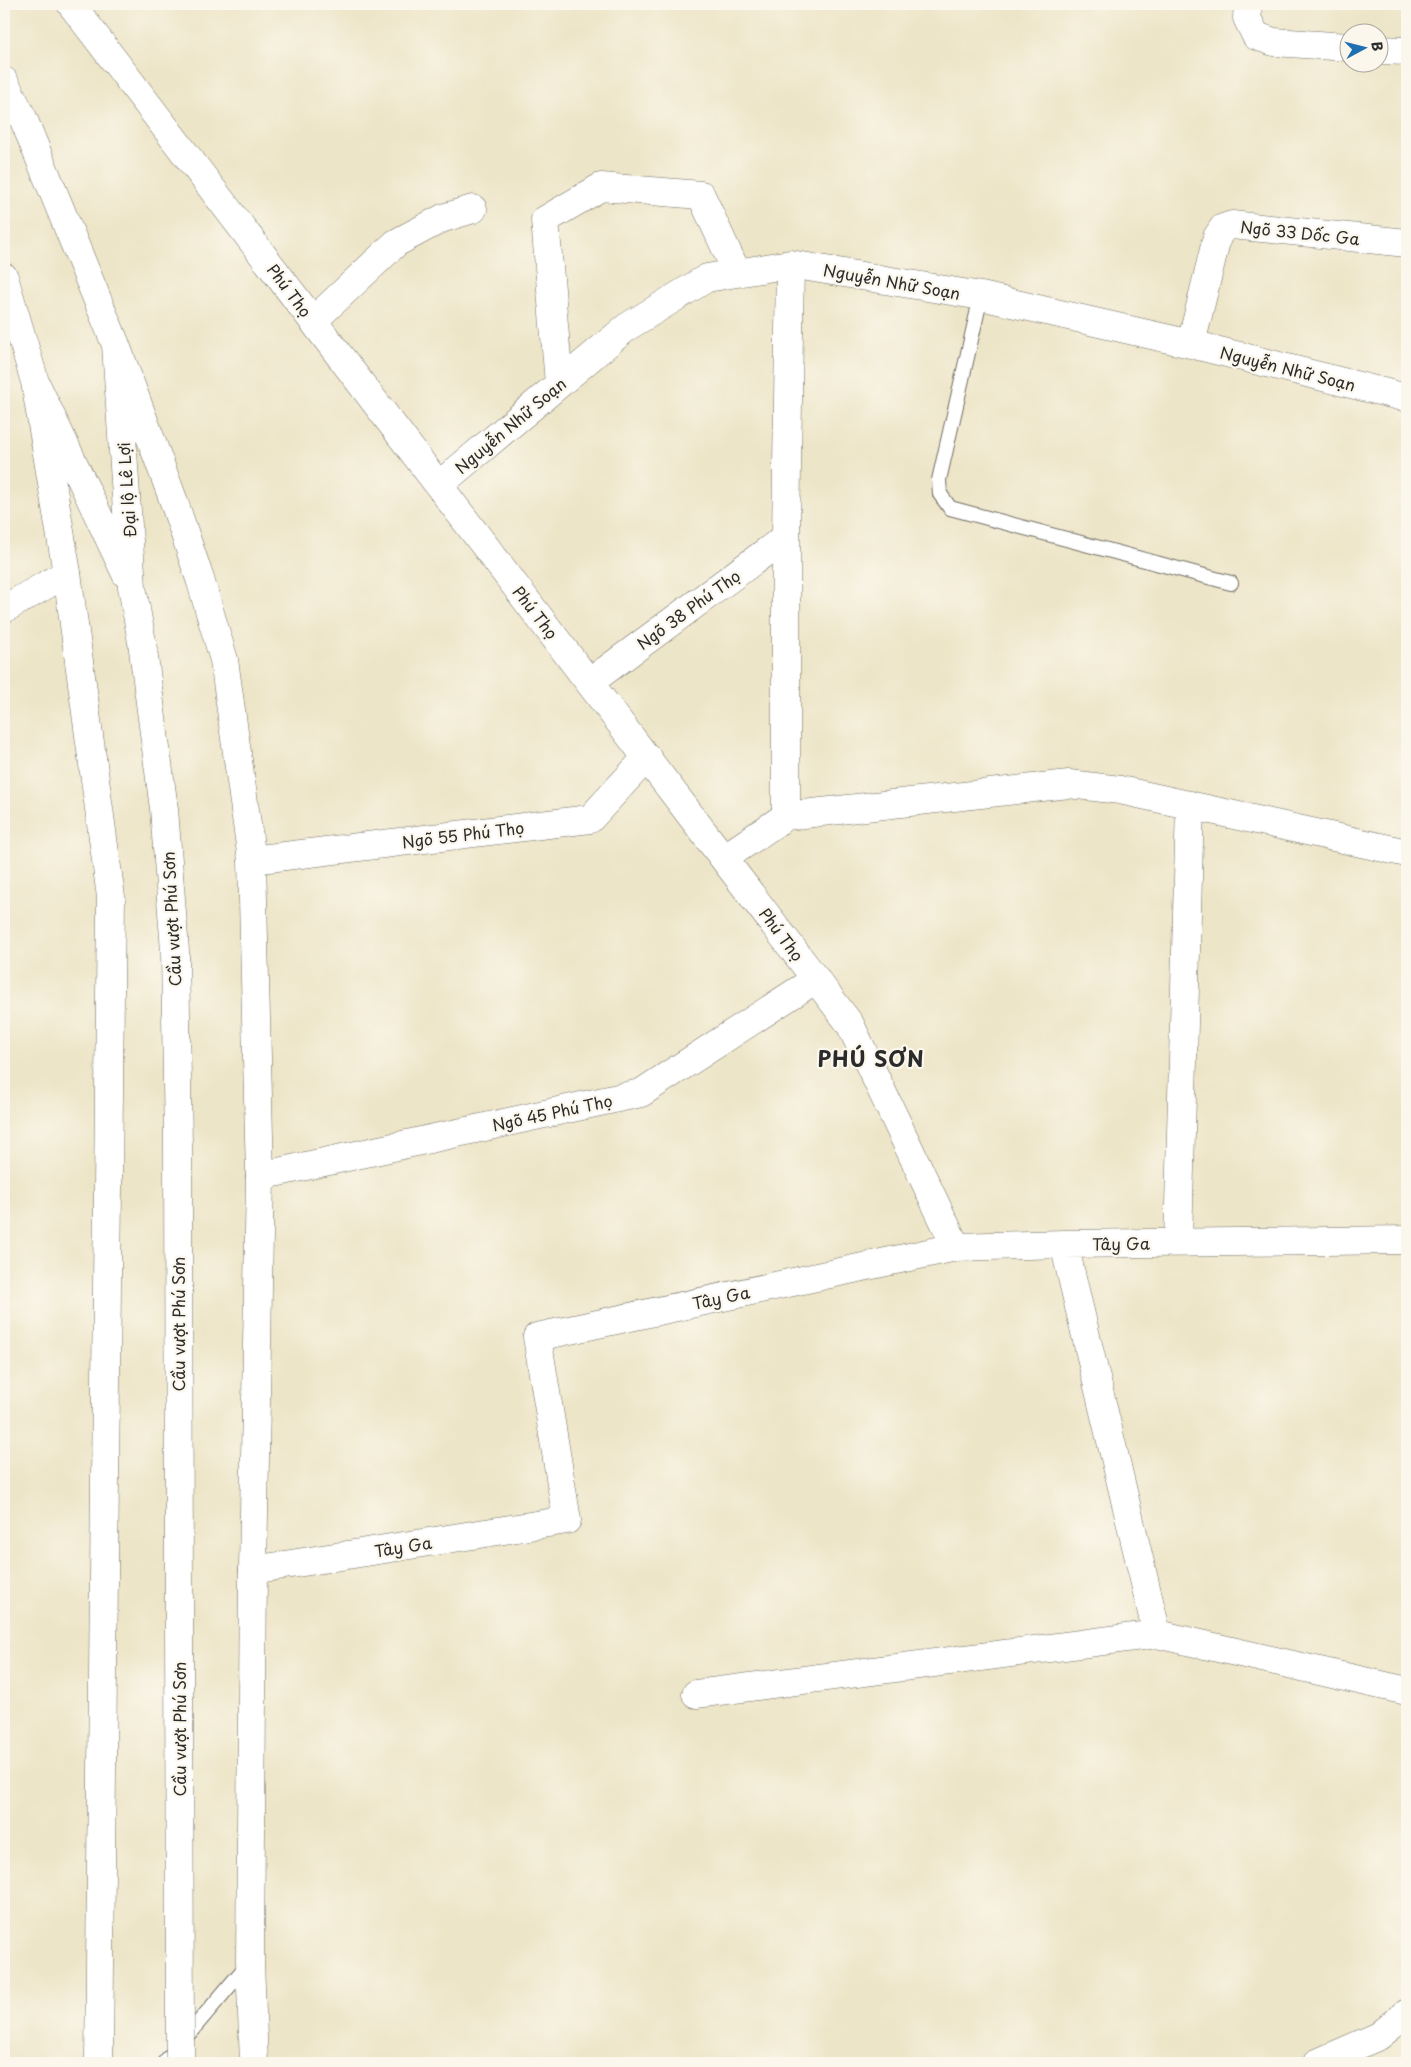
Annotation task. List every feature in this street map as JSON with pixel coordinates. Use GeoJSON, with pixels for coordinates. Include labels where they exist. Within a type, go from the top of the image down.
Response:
{"type":"FeatureCollection","features":[{"type":"Feature","properties":{"kind":"street","name":"Phú Thọ"},"geometry":{"type":"LineString","coordinates":[[70,4],[850,1024],[956,1247]]}},
{"type":"Feature","properties":{"kind":"street"},"geometry":{"type":"LineString","coordinates":[[1248,4],[1247,18],[1256,36],[1274,42],[1338,47]]}},
{"type":"Feature","properties":{"kind":"street"},"geometry":{"type":"LineString","coordinates":[[1388,51],[1407,52]]}},
{"type":"Feature","properties":{"kind":"street","name":"Đại lộ Lê Lợi"},"geometry":{"type":"LineString","coordinates":[[4,81],[23,118],[116,345],[132,586]]}},
{"type":"Feature","properties":{"kind":"street"},"geometry":{"type":"LineString","coordinates":[[560,383],[544,220],[601,187],[701,195],[737,273]]}},
{"type":"Feature","properties":{"kind":"street"},"geometry":{"type":"LineString","coordinates":[[313,321],[396,243],[443,218],[472,209]]}},
{"type":"Feature","properties":{"kind":"street","name":"Ngõ 33 Dốc Ga"},"geometry":{"type":"LineString","coordinates":[[1191,344],[1217,237],[1223,228],[1232,225],[1407,243]]}},
{"type":"Feature","properties":{"kind":"street"},"geometry":{"type":"LineString","coordinates":[[786,816],[786,537],[790,264]]}},
{"type":"Feature","properties":{"kind":"street","name":"Nguyễn Nhữ Soạn"},"geometry":{"type":"LineString","coordinates":[[439,485],[627,327],[707,278],[790,264],[981,296],[1191,344],[1407,398]]}},
{"type":"Feature","properties":{"kind":"street","name":"Đại lộ Lê Lợi"},"geometry":{"type":"LineString","coordinates":[[4,277],[35,382],[132,586]]}},
{"type":"Feature","properties":{"kind":"street"},"geometry":{"type":"LineString","coordinates":[[116,345],[173,498],[224,660],[252,860],[260,1176],[253,1570],[250,1962],[254,2063]]}},
{"type":"Feature","properties":{"kind":"street"},"geometry":{"type":"LineString","coordinates":[[35,382],[67,573],[111,898],[99,2063]]}},
{"type":"Feature","properties":{"kind":"street","name":"Ngõ 38 Phú Thọ"},"geometry":{"type":"LineString","coordinates":[[590,682],[786,537]]}},
{"type":"Feature","properties":{"kind":"street"},"geometry":{"type":"LineString","coordinates":[[4,609],[67,573]]}},
{"type":"Feature","properties":{"kind":"street","name":"Cầu vượt Phú Sơn"},"geometry":{"type":"LineString","coordinates":[[132,586],[142,642],[164,808],[175,951],[178,1166],[180,2063]]}},
{"type":"Feature","properties":{"kind":"street","name":"Ngõ 55 Phú Thọ"},"geometry":{"type":"LineString","coordinates":[[252,860],[590,819],[647,757]]}},
{"type":"Feature","properties":{"kind":"street"},"geometry":{"type":"LineString","coordinates":[[724,858],[786,816],[1070,784],[1120,790],[1407,853]]}},
{"type":"Feature","properties":{"kind":"street"},"geometry":{"type":"LineString","coordinates":[[1178,1242],[1190,806]]}},
{"type":"Feature","properties":{"kind":"street","name":"Ngõ 45 Phú Thọ"},"geometry":{"type":"LineString","coordinates":[[260,1176],[641,1093],[816,979]]}},
{"type":"Feature","properties":{"kind":"street","name":"Tây Ga"},"geometry":{"type":"LineString","coordinates":[[253,1570],[567,1520],[537,1337],[956,1247],[1178,1242],[1407,1240]]}},
{"type":"Feature","properties":{"kind":"street"},"geometry":{"type":"LineString","coordinates":[[1064,1244],[1157,1634]]}},
{"type":"Feature","properties":{"kind":"street"},"geometry":{"type":"LineString","coordinates":[[696,1694],[1157,1634],[1407,1691]]}},
{"type":"Feature","properties":{"kind":"street"},"geometry":{"type":"LineString","coordinates":[[1317,2063],[1379,2036],[1407,2013]]}},
{"type":"Feature","properties":{"kind":"lane"},"geometry":{"type":"LineString","coordinates":[[981,296],[939,480],[940,494],[950,508],[1231,583]]}},
{"type":"Feature","properties":{"kind":"lane"},"geometry":{"type":"LineString","coordinates":[[164,2063],[250,1962]]}},
{"type":"Feature","properties":{"kind":"district","name":"PHÚ SƠN"},"geometry":{"type":"Point","coordinates":[871,1058]}}]}
